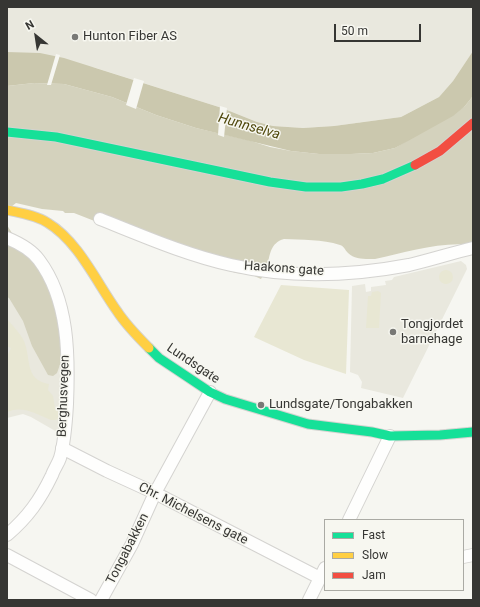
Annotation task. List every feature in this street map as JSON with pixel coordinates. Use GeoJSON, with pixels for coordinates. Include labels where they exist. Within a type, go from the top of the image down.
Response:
{"type":"FeatureCollection","features":[{"type":"Feature","properties":{"kind":"main road"},"geometry":{"type":"LineString","coordinates":[[7,132],[56,137],[270,182],[319,188],[363,184],[406,171],[435,155],[459,137],[473,123]]}},
{"type":"Feature","properties":{"kind":"main road","name":"Lundsgate"},"geometry":{"type":"LineString","coordinates":[[7,210],[29,215],[47,222],[62,233],[73,245],[117,312],[130,329],[159,358],[210,392],[225,399],[308,424],[372,432],[390,436],[440,435],[473,432]]}},
{"type":"Feature","properties":{"kind":"street","name":"Haakons gate"},"geometry":{"type":"LineString","coordinates":[[100,219],[197,256],[231,265],[264,270],[310,273],[369,271],[410,264],[473,248]]}},
{"type":"Feature","properties":{"kind":"street","name":"Berghusvegen"},"geometry":{"type":"LineString","coordinates":[[7,238],[23,246],[38,259],[51,278],[60,304],[68,365],[66,421],[60,458],[37,504],[21,524],[7,535]]}},
{"type":"Feature","properties":{"kind":"street","name":"Tongabakken"},"geometry":{"type":"LineString","coordinates":[[101,600],[132,544],[155,493],[210,392]]}},
{"type":"Feature","properties":{"kind":"street"},"geometry":{"type":"LineString","coordinates":[[349,519],[390,436]]}},
{"type":"Feature","properties":{"kind":"street","name":"Chr. Michelsens gate"},"geometry":{"type":"LineString","coordinates":[[62,448],[323,574]]}},
{"type":"Feature","properties":{"kind":"street"},"geometry":{"type":"LineString","coordinates":[[7,555],[91,600]]}},
{"type":"Feature","properties":{"kind":"street"},"geometry":{"type":"LineString","coordinates":[[309,600],[323,574]]}},
{"type":"Feature","properties":{"kind":"shaded area","name":"Hunton Fiber AS"},"geometry":{"type":"Polygon","coordinates":[[[7,7],[473,7],[473,51],[453,81],[439,97],[401,117],[334,126],[303,128],[273,126],[257,122],[222,108],[96,68],[7,52],[7,7]]]}},
{"type":"Feature","properties":{"kind":"shaded area"},"geometry":{"type":"Polygon","coordinates":[[[34,83],[64,84],[112,97],[156,115],[196,128],[248,140],[270,147],[319,154],[373,153],[395,148],[465,106],[473,96],[473,245],[461,244],[436,246],[411,250],[375,259],[364,259],[354,257],[348,253],[343,246],[333,243],[312,240],[284,239],[273,246],[267,268],[261,279],[252,275],[236,273],[179,256],[74,213],[65,213],[63,211],[42,209],[16,203],[7,210],[7,86],[34,83]]]}},
{"type":"Feature","properties":{"kind":"shaded area"},"geometry":{"type":"Polygon","coordinates":[[[7,225],[15,238],[47,273],[67,306],[69,317],[64,353],[57,373],[53,376],[48,375],[32,346],[23,321],[7,297],[7,225]]]}},
{"type":"Feature","properties":{"kind":"shaded area"},"geometry":{"type":"Polygon","coordinates":[[[7,238],[64,326],[64,436],[23,414],[7,418],[7,238]]]}},
{"type":"Feature","properties":{"kind":"shaded area","name":"Tongjordet barnehage"},"geometry":{"type":"Polygon","coordinates":[[[461,261],[466,265],[467,269],[403,398],[361,388],[362,382],[358,375],[350,372],[352,286],[365,284],[366,292],[371,291],[371,287],[386,285],[385,281],[392,280],[394,277],[461,261]]]}},
{"type":"Feature","properties":{"kind":"green space"},"geometry":{"type":"Polygon","coordinates":[[[446,270],[451,272],[453,277],[451,282],[446,284],[441,282],[439,277],[441,272],[446,270]]]}},
{"type":"Feature","properties":{"kind":"green space"},"geometry":{"type":"Polygon","coordinates":[[[281,285],[349,290],[346,374],[304,360],[254,337],[281,285]]]}},
{"type":"Feature","properties":{"kind":"green space"},"geometry":{"type":"Polygon","coordinates":[[[378,291],[381,293],[379,328],[366,328],[368,296],[371,296],[372,292],[378,291]]]}},
{"type":"Feature","properties":{"kind":"green space"},"geometry":{"type":"Polygon","coordinates":[[[7,319],[23,339],[30,366],[35,378],[41,382],[49,384],[48,390],[53,396],[55,408],[58,410],[58,419],[51,420],[35,413],[19,409],[7,412],[7,356],[11,348],[7,346],[7,319]]]}},
{"type":"Feature","properties":{"kind":"water","name":"Hunnselva"},"geometry":{"type":"Polygon","coordinates":[[[473,51],[473,96],[465,106],[453,116],[395,148],[373,153],[319,154],[291,151],[196,128],[156,115],[112,97],[64,84],[34,83],[7,86],[7,52],[40,53],[64,58],[222,108],[257,122],[273,126],[303,128],[334,126],[401,117],[439,97],[453,81],[473,51]]]}},
{"type":"Feature","properties":{"kind":"pier"},"geometry":{"type":"Polygon","coordinates":[[[56,54],[60,55],[51,85],[47,85],[56,54]]]}},
{"type":"Feature","properties":{"kind":"pier"},"geometry":{"type":"Polygon","coordinates":[[[134,78],[144,81],[136,109],[126,105],[134,78]]]}},
{"type":"Feature","properties":{"kind":"pier"},"geometry":{"type":"Polygon","coordinates":[[[220,106],[227,108],[224,137],[218,135],[220,106]]]}},
{"type":"Feature","properties":{"kind":"traffic: fast"},"geometry":{"type":"LineString","coordinates":[[7,132],[56,137],[270,182],[306,187],[341,187],[362,184],[383,179],[415,165]]}},
{"type":"Feature","properties":{"kind":"traffic: fast"},"geometry":{"type":"LineString","coordinates":[[149,348],[159,358],[210,392],[225,399],[308,424],[372,432],[390,436],[440,435],[473,432]]}},
{"type":"Feature","properties":{"kind":"traffic: slow"},"geometry":{"type":"LineString","coordinates":[[7,210],[38,218],[48,223],[69,240],[78,251],[124,321],[149,348]]}},
{"type":"Feature","properties":{"kind":"traffic: jam"},"geometry":{"type":"LineString","coordinates":[[415,165],[440,151],[473,123]]}},
{"type":"Feature","properties":{"kind":"place","name":"Hunton Fiber AS"},"geometry":{"type":"Point","coordinates":[75,37]}},
{"type":"Feature","properties":{"kind":"place","name":"Tongjordet barnehage"},"geometry":{"type":"Point","coordinates":[393,332]}},
{"type":"Feature","properties":{"kind":"place","name":"Lundsgate/Tongabakken"},"geometry":{"type":"Point","coordinates":[261,405]}}]}
